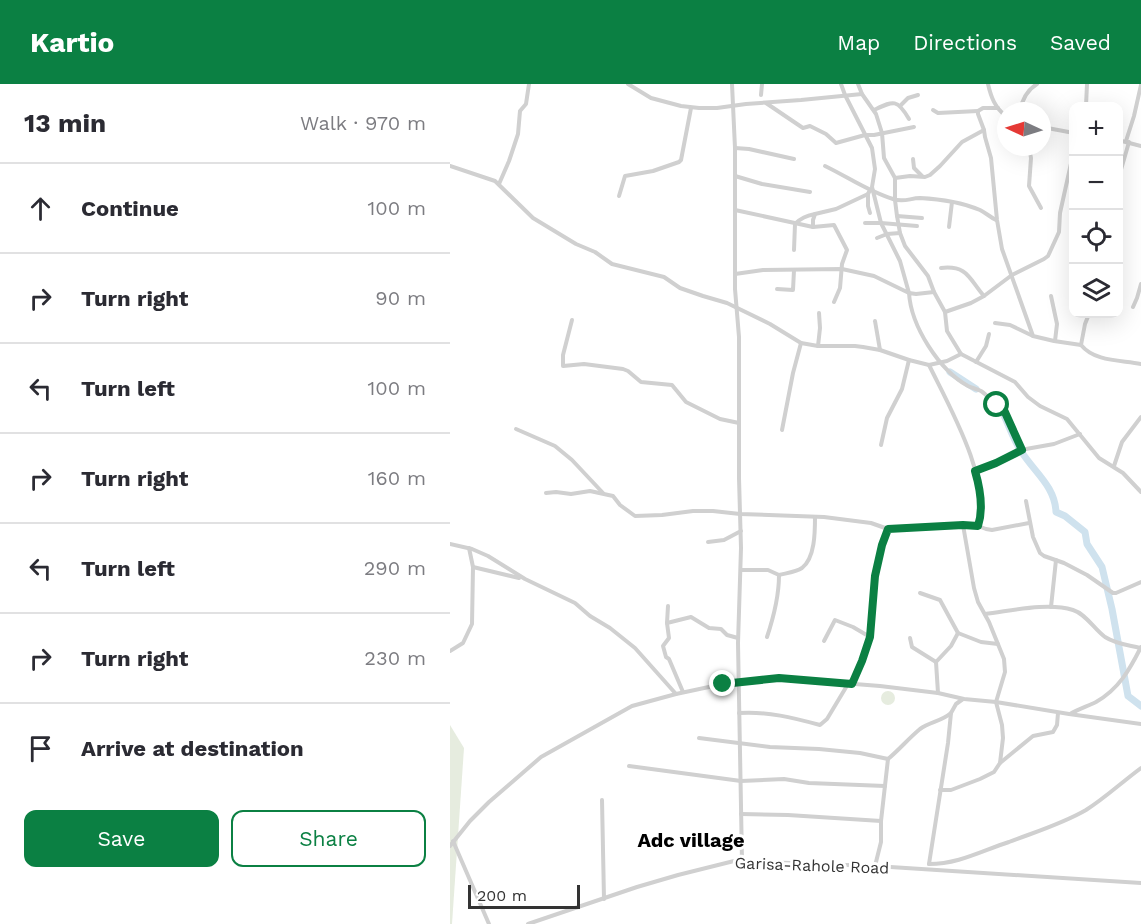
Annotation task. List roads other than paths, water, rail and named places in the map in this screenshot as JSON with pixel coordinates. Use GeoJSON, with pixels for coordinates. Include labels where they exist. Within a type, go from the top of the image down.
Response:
{"type":"FeatureCollection","features":[{"type":"Feature","properties":{"kind":"street"},"geometry":{"type":"LineString","coordinates":[[499,184],[518,134],[520,111],[526,104],[529,84]]}},
{"type":"Feature","properties":{"kind":"street"},"geometry":{"type":"LineString","coordinates":[[628,84],[651,98],[691,108],[717,108],[862,94]]}},
{"type":"Feature","properties":{"kind":"street"},"geometry":{"type":"LineString","coordinates":[[732,84],[735,148],[735,274],[739,337],[741,570],[738,638],[741,861]]}},
{"type":"Feature","properties":{"kind":"street"},"geometry":{"type":"LineString","coordinates":[[761,96],[762,84]]}},
{"type":"Feature","properties":{"kind":"street"},"geometry":{"type":"LineString","coordinates":[[842,84],[872,148],[875,169],[868,206],[870,213]]}},
{"type":"Feature","properties":{"kind":"street"},"geometry":{"type":"LineString","coordinates":[[858,84],[862,94],[874,110],[882,134],[884,158],[894,178],[900,233],[909,252],[928,276],[945,312],[947,331],[961,354],[1015,382],[1028,397],[1040,406],[1067,419],[1099,458],[1123,473],[1141,492]]}},
{"type":"Feature","properties":{"kind":"street"},"geometry":{"type":"LineString","coordinates":[[988,84],[997,106]]}},
{"type":"Feature","properties":{"kind":"street"},"geometry":{"type":"LineString","coordinates":[[1022,102],[1030,88],[1037,84]]}},
{"type":"Feature","properties":{"kind":"street"},"geometry":{"type":"LineString","coordinates":[[1086,102],[1087,84]]}},
{"type":"Feature","properties":{"kind":"street"},"geometry":{"type":"LineString","coordinates":[[1123,161],[1141,85]]}},
{"type":"Feature","properties":{"kind":"street"},"geometry":{"type":"LineString","coordinates":[[900,105],[908,98],[918,95]]}},
{"type":"Feature","properties":{"kind":"street"},"geometry":{"type":"LineString","coordinates":[[874,110],[894,102],[900,105],[909,119]]}},
{"type":"Feature","properties":{"kind":"street"},"geometry":{"type":"LineString","coordinates":[[766,103],[803,128],[810,126],[826,134],[836,143],[865,135],[914,127]]}},
{"type":"Feature","properties":{"kind":"street"},"geometry":{"type":"LineString","coordinates":[[620,196],[625,176],[653,171],[681,160],[691,108]]}},
{"type":"Feature","properties":{"kind":"street"},"geometry":{"type":"LineString","coordinates":[[933,110],[938,113],[997,108]]}},
{"type":"Feature","properties":{"kind":"street"},"geometry":{"type":"LineString","coordinates":[[978,111],[993,167],[997,220],[1002,249],[1033,336]]}},
{"type":"Feature","properties":{"kind":"street"},"geometry":{"type":"LineString","coordinates":[[1051,129],[1069,132]]}},
{"type":"Feature","properties":{"kind":"street"},"geometry":{"type":"LineString","coordinates":[[894,178],[930,175],[962,142],[984,130]]}},
{"type":"Feature","properties":{"kind":"street"},"geometry":{"type":"LineString","coordinates":[[1123,141],[1141,146]]}},
{"type":"Feature","properties":{"kind":"street"},"geometry":{"type":"LineString","coordinates":[[735,148],[794,159]]}},
{"type":"Feature","properties":{"kind":"street"},"geometry":{"type":"LineString","coordinates":[[1031,156],[1029,186],[1041,208]]}},
{"type":"Feature","properties":{"kind":"street"},"geometry":{"type":"LineString","coordinates":[[945,312],[984,296],[1012,275],[1048,256],[1059,232],[1060,213],[1073,156]]}},
{"type":"Feature","properties":{"kind":"street"},"geometry":{"type":"LineString","coordinates":[[913,159],[914,168],[922,177]]}},
{"type":"Feature","properties":{"kind":"street"},"geometry":{"type":"LineString","coordinates":[[450,166],[491,179],[533,218],[576,244],[595,252],[612,264],[664,277],[680,288],[727,303],[770,324],[801,343],[818,346],[855,345],[929,365],[947,361],[961,354]]}},
{"type":"Feature","properties":{"kind":"street"},"geometry":{"type":"LineString","coordinates":[[825,166],[870,192],[895,200],[920,198],[952,202],[982,211],[997,220]]}},
{"type":"Feature","properties":{"kind":"street"},"geometry":{"type":"LineString","coordinates":[[735,176],[810,192]]}},
{"type":"Feature","properties":{"kind":"street"},"geometry":{"type":"LineString","coordinates":[[794,250],[795,224],[801,219],[836,209],[870,192]]}},
{"type":"Feature","properties":{"kind":"street"},"geometry":{"type":"LineString","coordinates":[[870,192],[881,223],[900,261],[909,293],[910,306],[920,331],[943,366],[967,386],[983,392],[998,407],[1003,408],[1022,450]]}},
{"type":"Feature","properties":{"kind":"street"},"geometry":{"type":"LineString","coordinates":[[949,227],[952,202]]}},
{"type":"Feature","properties":{"kind":"street"},"geometry":{"type":"LineString","coordinates":[[735,210],[795,224],[813,227],[832,225],[836,228],[847,250],[840,288],[834,302]]}},
{"type":"Feature","properties":{"kind":"street"},"geometry":{"type":"LineString","coordinates":[[813,227],[815,214]]}},
{"type":"Feature","properties":{"kind":"street"},"geometry":{"type":"LineString","coordinates":[[897,216],[922,218]]}},
{"type":"Feature","properties":{"kind":"street"},"geometry":{"type":"LineString","coordinates":[[866,223],[917,226]]}},
{"type":"Feature","properties":{"kind":"street"},"geometry":{"type":"LineString","coordinates":[[877,238],[900,233]]}},
{"type":"Feature","properties":{"kind":"street"},"geometry":{"type":"LineString","coordinates":[[735,274],[763,270],[842,268],[874,276],[909,293],[934,292]]}},
{"type":"Feature","properties":{"kind":"street"},"geometry":{"type":"LineString","coordinates":[[941,268],[958,268],[970,277],[984,296]]}},
{"type":"Feature","properties":{"kind":"street"},"geometry":{"type":"LineString","coordinates":[[777,290],[793,290],[794,270]]}},
{"type":"Feature","properties":{"kind":"street"},"geometry":{"type":"LineString","coordinates":[[1133,307],[1141,284]]}},
{"type":"Feature","properties":{"kind":"street"},"geometry":{"type":"LineString","coordinates":[[1052,296],[1057,324],[1055,341]]}},
{"type":"Feature","properties":{"kind":"street"},"geometry":{"type":"LineString","coordinates":[[818,346],[819,313]]}},
{"type":"Feature","properties":{"kind":"street"},"geometry":{"type":"LineString","coordinates":[[1087,318],[1081,345],[1085,351],[1114,360],[1141,364]]}},
{"type":"Feature","properties":{"kind":"street"},"geometry":{"type":"LineString","coordinates":[[572,320],[562,366],[584,364],[623,369],[641,382],[674,386],[686,402],[720,419],[739,423]]}},
{"type":"Feature","properties":{"kind":"street"},"geometry":{"type":"LineString","coordinates":[[875,321],[880,350]]}},
{"type":"Feature","properties":{"kind":"street"},"geometry":{"type":"LineString","coordinates":[[995,323],[1010,325],[1033,336],[1081,345]]}},
{"type":"Feature","properties":{"kind":"street"},"geometry":{"type":"LineString","coordinates":[[976,362],[989,334]]}},
{"type":"Feature","properties":{"kind":"street"},"geometry":{"type":"LineString","coordinates":[[782,430],[801,343]]}},
{"type":"Feature","properties":{"kind":"street"},"geometry":{"type":"LineString","coordinates":[[881,445],[887,418],[902,390],[909,360]]}},
{"type":"Feature","properties":{"kind":"street"},"geometry":{"type":"LineString","coordinates":[[929,365],[961,429],[975,471],[982,507],[978,526]]}},
{"type":"Feature","properties":{"kind":"street"},"geometry":{"type":"LineString","coordinates":[[1114,466],[1122,442],[1141,417]]}},
{"type":"Feature","properties":{"kind":"street"},"geometry":{"type":"LineString","coordinates":[[516,429],[555,446],[572,460],[604,494]]}},
{"type":"Feature","properties":{"kind":"street"},"geometry":{"type":"LineString","coordinates":[[975,471],[1022,450],[1054,444],[1080,434]]}},
{"type":"Feature","properties":{"kind":"street"},"geometry":{"type":"LineString","coordinates":[[546,493],[571,494],[590,491],[613,496],[620,505],[635,516],[705,511],[815,517],[871,523],[888,529],[963,525],[992,530],[1029,523]]}},
{"type":"Feature","properties":{"kind":"street"},"geometry":{"type":"LineString","coordinates":[[1026,501],[1032,537],[1044,556],[1087,575],[1113,593],[1141,582]]}},
{"type":"Feature","properties":{"kind":"street"},"geometry":{"type":"LineString","coordinates":[[741,570],[768,570],[779,575],[796,571],[805,565],[812,547],[815,517]]}},
{"type":"Feature","properties":{"kind":"street"},"geometry":{"type":"LineString","coordinates":[[963,525],[978,603],[1004,659],[1005,672],[996,702],[1003,732],[1000,763]]}},
{"type":"Feature","properties":{"kind":"street"},"geometry":{"type":"LineString","coordinates":[[739,713],[756,712],[820,725],[828,719],[862,661],[870,637],[875,576],[888,529]]}},
{"type":"Feature","properties":{"kind":"street"},"geometry":{"type":"LineString","coordinates":[[708,542],[724,540],[741,531]]}},
{"type":"Feature","properties":{"kind":"street"},"geometry":{"type":"LineString","coordinates":[[450,544],[469,548],[488,556],[525,579],[574,603],[635,648],[676,694]]}},
{"type":"Feature","properties":{"kind":"street"},"geometry":{"type":"LineString","coordinates":[[450,651],[463,643],[472,624],[473,567],[469,548]]}},
{"type":"Feature","properties":{"kind":"street"},"geometry":{"type":"LineString","coordinates":[[1051,607],[1056,560]]}},
{"type":"Feature","properties":{"kind":"street"},"geometry":{"type":"LineString","coordinates":[[473,567],[525,579]]}},
{"type":"Feature","properties":{"kind":"street"},"geometry":{"type":"LineString","coordinates":[[767,637],[775,615],[779,575]]}},
{"type":"Feature","properties":{"kind":"street"},"geometry":{"type":"LineString","coordinates":[[920,593],[940,600],[958,633],[981,642],[998,644]]}},
{"type":"Feature","properties":{"kind":"street"},"geometry":{"type":"LineString","coordinates":[[668,606],[669,638],[663,646],[683,692]]}},
{"type":"Feature","properties":{"kind":"street"},"geometry":{"type":"LineString","coordinates":[[985,614],[1051,607],[1072,610],[1115,643],[1141,647],[1131,668],[1119,684],[1107,695],[1069,714]]}},
{"type":"Feature","properties":{"kind":"street"},"geometry":{"type":"LineString","coordinates":[[667,623],[691,617],[709,628],[721,629],[728,635],[738,638]]}},
{"type":"Feature","properties":{"kind":"street"},"geometry":{"type":"LineString","coordinates":[[824,641],[835,620],[870,637]]}},
{"type":"Feature","properties":{"kind":"street"},"geometry":{"type":"LineString","coordinates":[[938,693],[936,662],[951,646],[958,633]]}},
{"type":"Feature","properties":{"kind":"street"},"geometry":{"type":"LineString","coordinates":[[910,638],[912,647],[936,662]]}},
{"type":"Feature","properties":{"kind":"street"},"geometry":{"type":"LineString","coordinates":[[450,846],[489,802],[541,757],[632,706],[683,692],[739,681],[779,678],[938,693],[964,699],[1141,724]]}},
{"type":"Feature","properties":{"kind":"street"},"geometry":{"type":"LineString","coordinates":[[928,870],[951,713],[956,704],[964,699]]}},
{"type":"Feature","properties":{"kind":"street"},"geometry":{"type":"LineString","coordinates":[[875,866],[880,842],[888,759],[922,728],[951,713]]}},
{"type":"Feature","properties":{"kind":"street"},"geometry":{"type":"LineString","coordinates":[[940,790],[951,790],[994,772],[1000,763],[1033,736],[1053,732],[1057,725],[1058,713]]}},
{"type":"Feature","properties":{"kind":"street"},"geometry":{"type":"LineString","coordinates":[[699,738],[770,747],[860,753],[888,759]]}},
{"type":"Feature","properties":{"kind":"street"},"geometry":{"type":"LineString","coordinates":[[628,766],[741,781],[784,779],[809,783],[885,786]]}},
{"type":"Feature","properties":{"kind":"street"},"geometry":{"type":"LineString","coordinates":[[929,864],[961,860],[1069,819],[1092,805],[1141,768]]}},
{"type":"Feature","properties":{"kind":"street"},"geometry":{"type":"LineString","coordinates":[[602,800],[604,899]]}},
{"type":"Feature","properties":{"kind":"street"},"geometry":{"type":"LineString","coordinates":[[741,814],[881,821]]}},
{"type":"Feature","properties":{"kind":"street"},"geometry":{"type":"LineString","coordinates":[[453,841],[489,924]]}},
{"type":"Feature","properties":{"kind":"street","name":"Garisa-Rahole Road"},"geometry":{"type":"LineString","coordinates":[[528,924],[637,887],[734,861],[875,866],[1141,883]]}},
{"type":"Feature","properties":{"kind":"waterway"},"geometry":{"type":"LineString","coordinates":[[950,372],[976,389]]}},
{"type":"Feature","properties":{"kind":"waterway"},"geometry":{"type":"LineString","coordinates":[[998,404],[1026,459],[1052,494],[1056,512],[1065,516],[1085,532],[1087,544],[1102,567],[1128,696],[1141,706]]}},
{"type":"Feature","properties":{"kind":"district","name":"Adc village"},"geometry":{"type":"Point","coordinates":[691,840]}}]}
